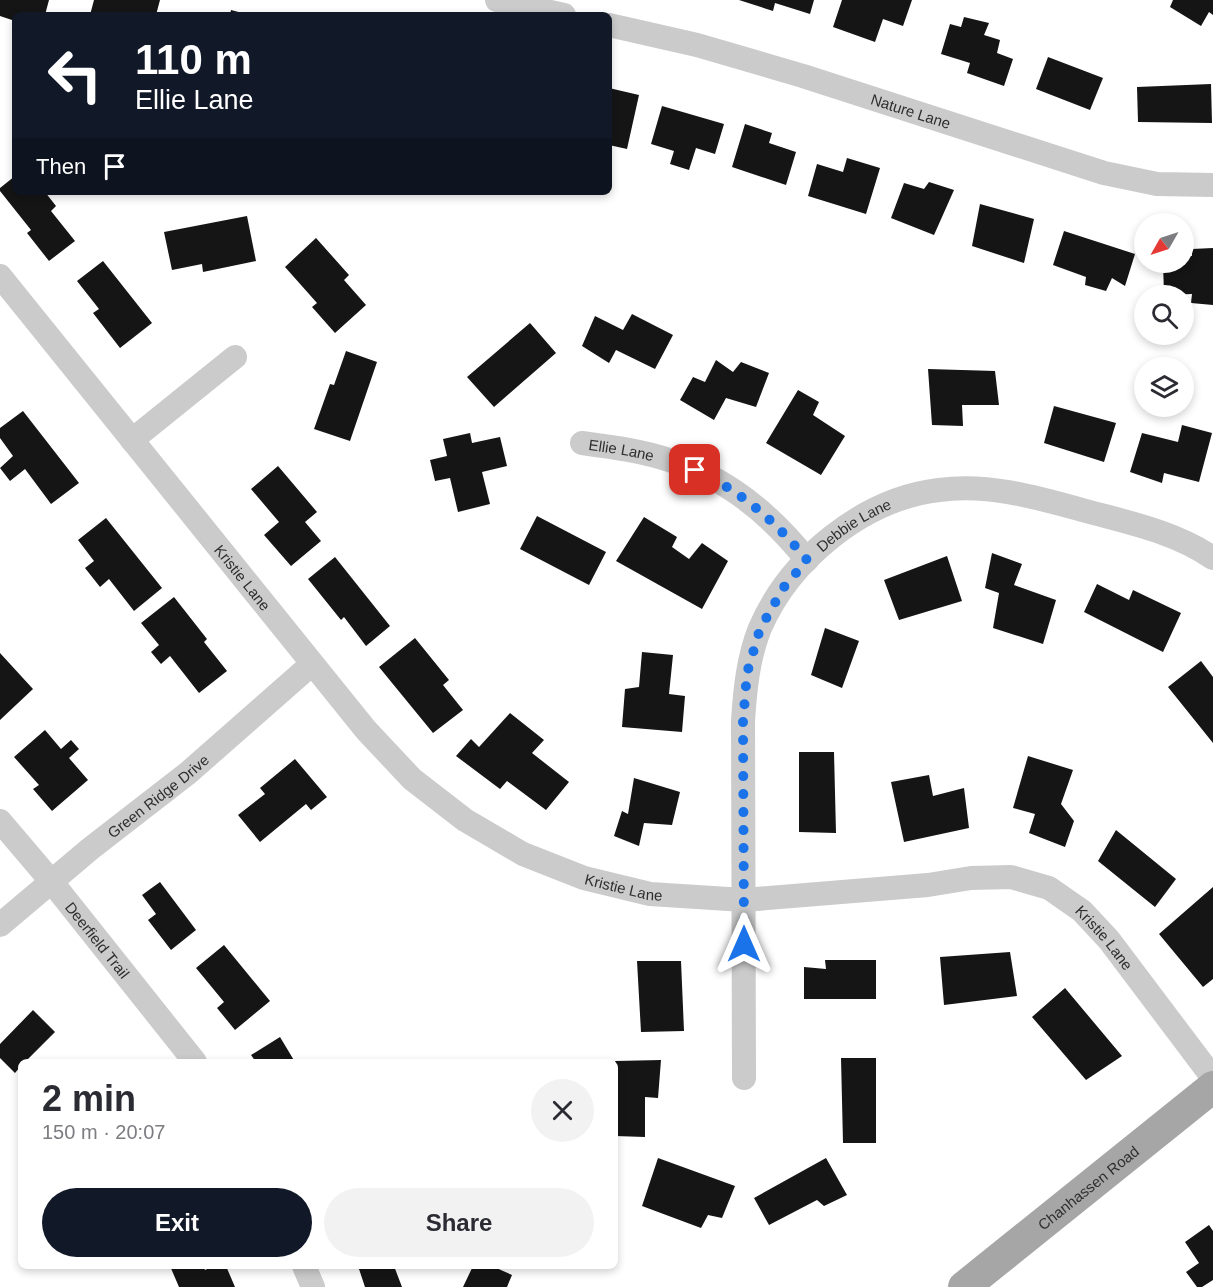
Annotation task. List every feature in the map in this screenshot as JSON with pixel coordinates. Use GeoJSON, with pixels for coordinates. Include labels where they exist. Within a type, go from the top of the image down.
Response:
{"type":"FeatureCollection","features":[{"type":"Feature","properties":{"kind":"main road","name":"Chanhassen Road"},"geometry":{"type":"LineString","coordinates":[[964,1287],[1213,1087]]}},
{"type":"Feature","properties":{"kind":"street"},"geometry":{"type":"LineString","coordinates":[[497,0],[551,12]]}},
{"type":"Feature","properties":{"kind":"street","name":"Nature Lane"},"geometry":{"type":"LineString","coordinates":[[612,26],[697,45],[803,76],[1104,173],[1157,184],[1213,185]]}},
{"type":"Feature","properties":{"kind":"street","name":"Kristie Lane"},"geometry":{"type":"LineString","coordinates":[[0,276],[366,730],[412,779],[465,820],[523,854],[584,878],[650,894],[744,900],[1001,877],[1011,877],[1049,888],[1082,911],[1109,940],[1213,1078]]}},
{"type":"Feature","properties":{"kind":"street"},"geometry":{"type":"LineString","coordinates":[[132,440],[235,357]]}},
{"type":"Feature","properties":{"kind":"street","name":"Ellie Lane"},"geometry":{"type":"LineString","coordinates":[[582,443],[629,450],[674,461],[716,480],[756,506],[789,538],[807,560]]}},
{"type":"Feature","properties":{"kind":"street","name":"Debbie Lane"},"geometry":{"type":"LineString","coordinates":[[744,1078],[743,722],[747,673],[760,629],[784,587],[814,552],[851,522],[893,501],[939,490],[988,489],[1034,497],[1160,532],[1195,546],[1213,558]]}},
{"type":"Feature","properties":{"kind":"street","name":"Green Ridge Drive"},"geometry":{"type":"LineString","coordinates":[[0,925],[51,881],[188,773],[312,664]]}},
{"type":"Feature","properties":{"kind":"street","name":"Deerfield Trail"},"geometry":{"type":"LineString","coordinates":[[0,821],[51,881],[193,1059]]}},
{"type":"Feature","properties":{"kind":"street"},"geometry":{"type":"LineString","coordinates":[[305,1269],[313,1287]]}},
{"type":"Feature","properties":{"kind":"building"},"geometry":{"type":"Polygon","coordinates":[[[0,0],[49,0],[46,12],[12,12],[12,20],[0,16],[0,0]]]}},
{"type":"Feature","properties":{"kind":"building"},"geometry":{"type":"Polygon","coordinates":[[[94,0],[160,0],[157,12],[91,12],[94,0]]]}},
{"type":"Feature","properties":{"kind":"building"},"geometry":{"type":"Polygon","coordinates":[[[739,0],[814,0],[810,14],[775,3],[773,11],[739,0]]]}},
{"type":"Feature","properties":{"kind":"building"},"geometry":{"type":"Polygon","coordinates":[[[842,0],[912,0],[903,26],[883,19],[875,42],[833,27],[842,0]]]}},
{"type":"Feature","properties":{"kind":"building"},"geometry":{"type":"Polygon","coordinates":[[[1173,0],[1213,0],[1213,15],[1209,12],[1201,26],[1170,7],[1173,0]]]}},
{"type":"Feature","properties":{"kind":"building"},"geometry":{"type":"Polygon","coordinates":[[[964,17],[989,23],[984,35],[1000,40],[997,53],[1013,59],[1004,86],[967,73],[970,63],[941,54],[950,24],[961,27],[964,17]]]}},
{"type":"Feature","properties":{"kind":"building"},"geometry":{"type":"Polygon","coordinates":[[[1048,57],[1103,78],[1090,110],[1036,89],[1048,57]]]}},
{"type":"Feature","properties":{"kind":"building"},"geometry":{"type":"Polygon","coordinates":[[[1211,84],[1212,123],[1138,122],[1137,87],[1211,84]]]}},
{"type":"Feature","properties":{"kind":"building"},"geometry":{"type":"Polygon","coordinates":[[[612,89],[639,95],[627,149],[612,146],[612,89]]]}},
{"type":"Feature","properties":{"kind":"building"},"geometry":{"type":"Polygon","coordinates":[[[662,106],[724,124],[715,154],[696,148],[689,170],[670,164],[674,151],[651,144],[662,106]]]}},
{"type":"Feature","properties":{"kind":"building"},"geometry":{"type":"Polygon","coordinates":[[[745,124],[772,133],[769,143],[796,152],[786,185],[732,167],[745,124]]]}},
{"type":"Feature","properties":{"kind":"building"},"geometry":{"type":"Polygon","coordinates":[[[847,158],[880,168],[866,214],[808,196],[817,164],[843,172],[847,158]]]}},
{"type":"Feature","properties":{"kind":"building"},"geometry":{"type":"Polygon","coordinates":[[[12,178],[12,195],[47,195],[56,206],[51,211],[75,241],[49,261],[27,233],[31,230],[0,188],[12,178]]]}},
{"type":"Feature","properties":{"kind":"building"},"geometry":{"type":"Polygon","coordinates":[[[929,182],[954,190],[934,235],[891,218],[904,183],[924,189],[929,182]]]}},
{"type":"Feature","properties":{"kind":"building"},"geometry":{"type":"Polygon","coordinates":[[[980,204],[1034,219],[1024,263],[972,246],[980,204]]]}},
{"type":"Feature","properties":{"kind":"building"},"geometry":{"type":"Polygon","coordinates":[[[247,216],[256,261],[203,272],[202,264],[172,270],[164,232],[247,216]]]}},
{"type":"Feature","properties":{"kind":"building"},"geometry":{"type":"Polygon","coordinates":[[[1064,231],[1134,254],[1125,286],[1112,278],[1106,291],[1085,285],[1086,277],[1053,265],[1064,231]]]}},
{"type":"Feature","properties":{"kind":"building"},"geometry":{"type":"Polygon","coordinates":[[[316,238],[349,275],[344,280],[366,305],[335,333],[312,307],[317,303],[285,267],[316,238]]]}},
{"type":"Feature","properties":{"kind":"building"},"geometry":{"type":"Polygon","coordinates":[[[1213,248],[1213,305],[1194,303],[1194,285],[1164,285],[1163,273],[1194,273],[1194,249],[1213,248]]]}},
{"type":"Feature","properties":{"kind":"building"},"geometry":{"type":"Polygon","coordinates":[[[103,261],[152,323],[120,348],[93,313],[99,309],[77,281],[103,261]]]}},
{"type":"Feature","properties":{"kind":"building"},"geometry":{"type":"Polygon","coordinates":[[[632,314],[673,335],[655,369],[616,350],[609,363],[582,346],[595,316],[623,330],[632,314]]]}},
{"type":"Feature","properties":{"kind":"building"},"geometry":{"type":"Polygon","coordinates":[[[530,323],[556,353],[494,407],[467,377],[530,323]]]}},
{"type":"Feature","properties":{"kind":"building"},"geometry":{"type":"Polygon","coordinates":[[[346,351],[377,362],[350,441],[314,429],[330,384],[334,385],[346,351]]]}},
{"type":"Feature","properties":{"kind":"building"},"geometry":{"type":"Polygon","coordinates":[[[716,360],[733,372],[741,362],[769,373],[756,407],[726,398],[714,420],[680,400],[693,377],[705,382],[716,360]]]}},
{"type":"Feature","properties":{"kind":"building"},"geometry":{"type":"Polygon","coordinates":[[[928,369],[995,371],[999,405],[962,405],[963,426],[932,425],[928,369]]]}},
{"type":"Feature","properties":{"kind":"building"},"geometry":{"type":"Polygon","coordinates":[[[798,390],[819,402],[813,415],[845,436],[821,475],[766,443],[798,390]]]}},
{"type":"Feature","properties":{"kind":"building"},"geometry":{"type":"Polygon","coordinates":[[[1054,406],[1116,423],[1104,462],[1044,443],[1054,406]]]}},
{"type":"Feature","properties":{"kind":"building"},"geometry":{"type":"Polygon","coordinates":[[[23,411],[79,483],[51,504],[25,469],[10,481],[0,468],[13,456],[0,438],[0,428],[23,411]]]}},
{"type":"Feature","properties":{"kind":"building"},"geometry":{"type":"Polygon","coordinates":[[[1182,425],[1212,433],[1199,482],[1164,473],[1162,483],[1130,472],[1142,433],[1178,442],[1182,425]]]}},
{"type":"Feature","properties":{"kind":"building"},"geometry":{"type":"Polygon","coordinates":[[[470,433],[472,443],[500,437],[507,466],[482,472],[490,504],[458,512],[450,478],[435,481],[430,460],[447,456],[443,439],[470,433]]]}},
{"type":"Feature","properties":{"kind":"building"},"geometry":{"type":"Polygon","coordinates":[[[278,466],[317,512],[305,522],[321,541],[291,566],[264,535],[279,522],[251,489],[278,466]]]}},
{"type":"Feature","properties":{"kind":"building"},"geometry":{"type":"Polygon","coordinates":[[[537,516],[606,552],[589,585],[520,549],[537,516]]]}},
{"type":"Feature","properties":{"kind":"building"},"geometry":{"type":"Polygon","coordinates":[[[644,517],[677,537],[672,547],[689,559],[702,543],[728,561],[702,609],[616,561],[644,517]]]}},
{"type":"Feature","properties":{"kind":"building"},"geometry":{"type":"Polygon","coordinates":[[[106,518],[162,588],[134,611],[109,579],[100,587],[85,568],[94,561],[78,540],[106,518]]]}},
{"type":"Feature","properties":{"kind":"building"},"geometry":{"type":"Polygon","coordinates":[[[992,553],[1022,564],[1014,585],[1056,600],[1043,644],[993,628],[999,593],[985,588],[992,553]]]}},
{"type":"Feature","properties":{"kind":"building"},"geometry":{"type":"Polygon","coordinates":[[[947,556],[962,601],[899,620],[884,580],[947,556]]]}},
{"type":"Feature","properties":{"kind":"building"},"geometry":{"type":"Polygon","coordinates":[[[335,557],[390,626],[366,646],[344,617],[341,620],[308,579],[335,557]]]}},
{"type":"Feature","properties":{"kind":"building"},"geometry":{"type":"Polygon","coordinates":[[[1097,584],[1129,600],[1133,590],[1181,613],[1163,652],[1084,612],[1097,584]]]}},
{"type":"Feature","properties":{"kind":"building"},"geometry":{"type":"Polygon","coordinates":[[[174,597],[207,639],[204,642],[227,671],[199,693],[170,656],[161,664],[151,652],[159,645],[141,623],[174,597]]]}},
{"type":"Feature","properties":{"kind":"building"},"geometry":{"type":"Polygon","coordinates":[[[825,628],[859,641],[842,688],[811,675],[825,628]]]}},
{"type":"Feature","properties":{"kind":"building"},"geometry":{"type":"Polygon","coordinates":[[[415,638],[449,680],[443,685],[463,710],[433,733],[379,667],[415,638]]]}},
{"type":"Feature","properties":{"kind":"building"},"geometry":{"type":"Polygon","coordinates":[[[642,652],[673,655],[669,694],[685,696],[682,732],[622,727],[625,689],[639,687],[642,652]]]}},
{"type":"Feature","properties":{"kind":"building"},"geometry":{"type":"Polygon","coordinates":[[[0,653],[33,689],[0,720],[0,653]]]}},
{"type":"Feature","properties":{"kind":"building"},"geometry":{"type":"Polygon","coordinates":[[[1201,661],[1213,677],[1213,743],[1168,687],[1201,661]]]}},
{"type":"Feature","properties":{"kind":"building"},"geometry":{"type":"Polygon","coordinates":[[[510,713],[544,740],[532,753],[569,782],[546,810],[507,781],[500,789],[456,756],[471,739],[479,747],[510,713]]]}},
{"type":"Feature","properties":{"kind":"building"},"geometry":{"type":"Polygon","coordinates":[[[45,730],[61,749],[71,740],[79,749],[69,758],[88,780],[52,811],[33,789],[39,785],[14,757],[45,730]]]}},
{"type":"Feature","properties":{"kind":"building"},"geometry":{"type":"Polygon","coordinates":[[[799,752],[834,752],[836,833],[799,832],[799,752]]]}},
{"type":"Feature","properties":{"kind":"building"},"geometry":{"type":"Polygon","coordinates":[[[1028,756],[1073,770],[1061,804],[1074,821],[1065,847],[1029,833],[1035,814],[1013,808],[1028,756]]]}},
{"type":"Feature","properties":{"kind":"building"},"geometry":{"type":"Polygon","coordinates":[[[295,759],[327,797],[311,810],[306,804],[260,842],[238,815],[265,794],[260,788],[295,759]]]}},
{"type":"Feature","properties":{"kind":"building"},"geometry":{"type":"Polygon","coordinates":[[[929,775],[933,796],[964,788],[969,828],[904,842],[891,782],[929,775]]]}},
{"type":"Feature","properties":{"kind":"building"},"geometry":{"type":"Polygon","coordinates":[[[634,778],[680,792],[672,825],[644,823],[639,846],[614,836],[622,811],[628,814],[634,778]]]}},
{"type":"Feature","properties":{"kind":"building"},"geometry":{"type":"Polygon","coordinates":[[[1116,830],[1176,879],[1155,907],[1098,861],[1116,830]]]}},
{"type":"Feature","properties":{"kind":"building"},"geometry":{"type":"Polygon","coordinates":[[[160,882],[196,930],[171,950],[148,920],[156,914],[142,895],[160,882]]]}},
{"type":"Feature","properties":{"kind":"building"},"geometry":{"type":"Polygon","coordinates":[[[1213,887],[1213,979],[1203,987],[1159,934],[1213,887]]]}},
{"type":"Feature","properties":{"kind":"building"},"geometry":{"type":"Polygon","coordinates":[[[224,945],[270,1001],[235,1030],[217,1008],[224,1002],[196,968],[224,945]]]}},
{"type":"Feature","properties":{"kind":"building"},"geometry":{"type":"Polygon","coordinates":[[[1010,952],[1017,996],[944,1005],[940,957],[1010,952]]]}},
{"type":"Feature","properties":{"kind":"building"},"geometry":{"type":"Polygon","coordinates":[[[825,960],[876,960],[876,999],[804,999],[804,967],[826,969],[825,960]]]}},
{"type":"Feature","properties":{"kind":"building"},"geometry":{"type":"Polygon","coordinates":[[[637,961],[681,961],[684,1031],[641,1032],[637,961]]]}},
{"type":"Feature","properties":{"kind":"building"},"geometry":{"type":"Polygon","coordinates":[[[1065,988],[1122,1056],[1086,1080],[1032,1017],[1065,988]]]}},
{"type":"Feature","properties":{"kind":"building"},"geometry":{"type":"Polygon","coordinates":[[[33,1010],[55,1032],[28,1059],[18,1059],[18,1070],[15,1073],[0,1058],[0,1044],[33,1010]]]}},
{"type":"Feature","properties":{"kind":"building"},"geometry":{"type":"Polygon","coordinates":[[[280,1037],[293,1059],[254,1059],[251,1055],[280,1037]]]}},
{"type":"Feature","properties":{"kind":"building"},"geometry":{"type":"Polygon","coordinates":[[[841,1058],[876,1058],[876,1143],[843,1143],[841,1058]]]}},
{"type":"Feature","properties":{"kind":"building"},"geometry":{"type":"Polygon","coordinates":[[[661,1060],[658,1098],[645,1097],[645,1137],[618,1136],[618,1061],[661,1060]]]}},
{"type":"Feature","properties":{"kind":"building"},"geometry":{"type":"Polygon","coordinates":[[[658,1158],[735,1186],[722,1218],[708,1215],[701,1228],[642,1206],[658,1158]]]}},
{"type":"Feature","properties":{"kind":"building"},"geometry":{"type":"Polygon","coordinates":[[[826,1158],[847,1195],[824,1206],[817,1200],[769,1225],[754,1198],[826,1158]]]}},
{"type":"Feature","properties":{"kind":"building"},"geometry":{"type":"Polygon","coordinates":[[[1209,1225],[1213,1231],[1213,1280],[1202,1287],[1197,1287],[1186,1272],[1199,1263],[1185,1242],[1209,1225]]]}},
{"type":"Feature","properties":{"kind":"building"},"geometry":{"type":"Polygon","coordinates":[[[171,1269],[227,1269],[235,1287],[179,1287],[171,1269]]]}},
{"type":"Feature","properties":{"kind":"building"},"geometry":{"type":"Polygon","coordinates":[[[359,1269],[395,1269],[402,1287],[365,1287],[359,1269]]]}},
{"type":"Feature","properties":{"kind":"building"},"geometry":{"type":"Polygon","coordinates":[[[472,1269],[499,1269],[512,1275],[507,1287],[463,1287],[472,1269]]]}},
{"type":"Feature","properties":{"kind":"route"},"geometry":{"type":"LineString","coordinates":[[695,470],[716,480],[756,506],[789,538],[807,560],[784,587],[760,629],[747,673],[743,722],[744,944]]}}]}
